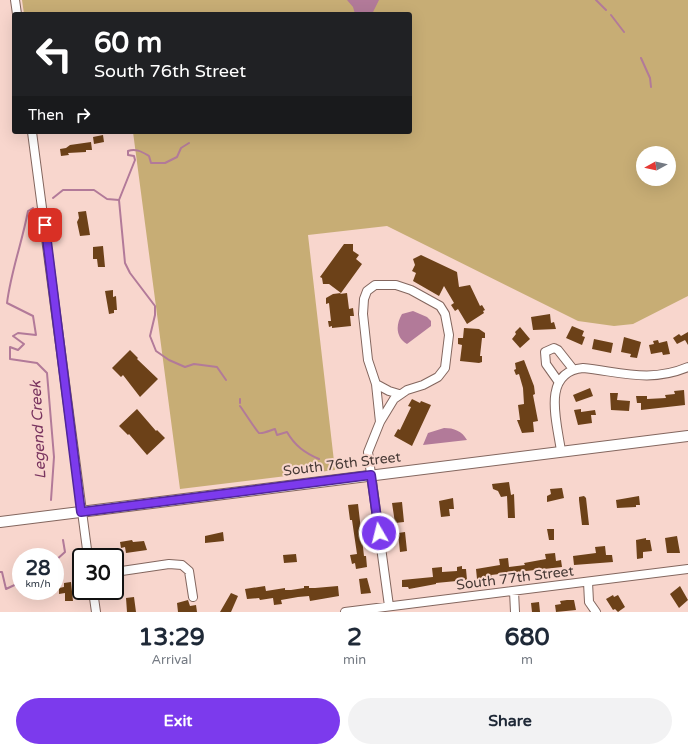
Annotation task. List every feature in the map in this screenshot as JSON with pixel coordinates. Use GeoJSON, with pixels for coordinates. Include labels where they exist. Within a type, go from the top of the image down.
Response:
{"type":"FeatureCollection","features":[{"type":"Feature","properties":{"kind":"main road","name":"South 76th Street"},"geometry":{"type":"LineString","coordinates":[[0,522],[688,436]]}},
{"type":"Feature","properties":{"kind":"street"},"geometry":{"type":"LineString","coordinates":[[15,0],[17,12]]}},
{"type":"Feature","properties":{"kind":"street"},"geometry":{"type":"LineString","coordinates":[[32,134],[87,548]]}},
{"type":"Feature","properties":{"kind":"street"},"geometry":{"type":"LineString","coordinates":[[380,422],[376,384],[368,360],[363,314],[364,299],[367,291],[375,286],[396,285],[411,290],[440,306],[445,314],[450,335],[445,368],[438,377],[423,385],[407,390],[399,394],[394,399],[380,422],[368,452],[389,606]]}},
{"type":"Feature","properties":{"kind":"street"},"geometry":{"type":"LineString","coordinates":[[558,381],[546,364],[545,352],[554,348],[558,350],[573,369]]}},
{"type":"Feature","properties":{"kind":"street"},"geometry":{"type":"LineString","coordinates":[[561,451],[555,394],[558,381],[565,374],[573,369],[591,369],[640,377],[664,375],[688,367]]}},
{"type":"Feature","properties":{"kind":"street"},"geometry":{"type":"LineString","coordinates":[[376,384],[388,391],[399,394]]}},
{"type":"Feature","properties":{"kind":"street"},"geometry":{"type":"LineString","coordinates":[[124,571],[169,564],[182,565],[189,571],[193,597]]}},
{"type":"Feature","properties":{"kind":"street","name":"South 77th Street"},"geometry":{"type":"LineString","coordinates":[[345,612],[688,569]]}},
{"type":"Feature","properties":{"kind":"street"},"geometry":{"type":"LineString","coordinates":[[588,582],[589,602],[596,612]]}},
{"type":"Feature","properties":{"kind":"street"},"geometry":{"type":"LineString","coordinates":[[514,592],[515,612]]}},
{"type":"Feature","properties":{"kind":"street"},"geometry":{"type":"LineString","coordinates":[[94,600],[96,612]]}},
{"type":"Feature","properties":{"kind":"shaded area"},"geometry":{"type":"Polygon","coordinates":[[[22,0],[688,0],[688,296],[633,324],[614,326],[578,321],[387,226],[308,235],[335,470],[180,489],[133,134],[412,134],[412,12],[24,12],[22,0]]]}},
{"type":"Feature","properties":{"kind":"shaded area"},"geometry":{"type":"Polygon","coordinates":[[[347,0],[379,0],[373,12],[354,12],[353,7],[347,0]]]}},
{"type":"Feature","properties":{"kind":"shaded area"},"geometry":{"type":"Polygon","coordinates":[[[413,311],[427,317],[431,321],[431,326],[407,344],[400,338],[398,326],[402,314],[413,311]]]}},
{"type":"Feature","properties":{"kind":"shaded area"},"geometry":{"type":"Polygon","coordinates":[[[444,428],[463,434],[467,440],[423,445],[428,433],[444,428]]]}},
{"type":"Feature","properties":{"kind":"building"},"geometry":{"type":"Polygon","coordinates":[[[103,135],[104,142],[94,144],[93,137],[103,135]]]}},
{"type":"Feature","properties":{"kind":"building"},"geometry":{"type":"Polygon","coordinates":[[[91,142],[92,150],[86,150],[86,152],[68,153],[69,155],[61,156],[60,149],[66,148],[70,145],[91,142]]]}},
{"type":"Feature","properties":{"kind":"building"},"geometry":{"type":"Polygon","coordinates":[[[86,211],[90,235],[80,236],[77,222],[79,218],[78,212],[86,211]]]}},
{"type":"Feature","properties":{"kind":"building"},"geometry":{"type":"Polygon","coordinates":[[[344,244],[353,244],[353,251],[359,255],[356,259],[362,264],[341,293],[329,284],[323,284],[322,278],[320,277],[344,244]]]}},
{"type":"Feature","properties":{"kind":"building"},"geometry":{"type":"Polygon","coordinates":[[[103,246],[105,267],[98,267],[97,259],[93,259],[93,247],[103,246]]]}},
{"type":"Feature","properties":{"kind":"building"},"geometry":{"type":"Polygon","coordinates":[[[421,255],[457,272],[459,287],[470,285],[480,306],[482,305],[485,310],[483,311],[484,313],[467,324],[458,309],[455,311],[451,305],[454,303],[444,286],[439,296],[413,281],[416,273],[412,271],[415,265],[413,259],[421,255]]]}},
{"type":"Feature","properties":{"kind":"building"},"geometry":{"type":"Polygon","coordinates":[[[113,290],[113,297],[116,296],[117,310],[114,310],[114,313],[109,314],[105,291],[113,290]]]}},
{"type":"Feature","properties":{"kind":"building"},"geometry":{"type":"Polygon","coordinates":[[[341,293],[340,294],[347,293],[349,309],[353,308],[354,316],[350,316],[351,326],[332,328],[332,326],[329,327],[328,321],[331,321],[329,303],[326,304],[326,298],[333,294],[341,293]]]}},
{"type":"Feature","properties":{"kind":"building"},"geometry":{"type":"Polygon","coordinates":[[[550,314],[551,323],[554,322],[556,329],[533,330],[531,317],[550,314]]]}},
{"type":"Feature","properties":{"kind":"building"},"geometry":{"type":"Polygon","coordinates":[[[572,326],[584,331],[582,336],[585,337],[582,345],[566,338],[572,326]]]}},
{"type":"Feature","properties":{"kind":"building"},"geometry":{"type":"Polygon","coordinates":[[[520,327],[530,339],[520,348],[512,339],[516,334],[515,332],[520,327]]]}},
{"type":"Feature","properties":{"kind":"building"},"geometry":{"type":"Polygon","coordinates":[[[464,328],[479,329],[485,333],[485,338],[482,338],[480,356],[482,356],[482,362],[460,361],[462,345],[458,344],[458,338],[463,338],[464,328]]]}},
{"type":"Feature","properties":{"kind":"building"},"geometry":{"type":"Polygon","coordinates":[[[688,332],[688,345],[685,340],[677,344],[673,338],[679,334],[681,336],[688,332]]]}},
{"type":"Feature","properties":{"kind":"building"},"geometry":{"type":"Polygon","coordinates":[[[624,337],[641,342],[637,358],[630,357],[631,354],[621,352],[624,337]]]}},
{"type":"Feature","properties":{"kind":"building"},"geometry":{"type":"Polygon","coordinates":[[[594,339],[613,343],[611,353],[592,349],[594,339]]]}},
{"type":"Feature","properties":{"kind":"building"},"geometry":{"type":"Polygon","coordinates":[[[658,340],[659,343],[667,341],[670,354],[663,355],[662,352],[651,354],[649,345],[654,344],[653,341],[658,340]]]}},
{"type":"Feature","properties":{"kind":"building"},"geometry":{"type":"Polygon","coordinates":[[[130,350],[138,358],[137,359],[158,379],[140,397],[123,375],[121,377],[112,368],[130,350]]]}},
{"type":"Feature","properties":{"kind":"building"},"geometry":{"type":"Polygon","coordinates":[[[524,360],[534,386],[535,394],[533,395],[538,421],[533,422],[534,432],[522,433],[517,420],[520,420],[518,405],[524,404],[523,388],[519,374],[516,375],[514,370],[516,369],[515,363],[524,360]]]}},
{"type":"Feature","properties":{"kind":"building"},"geometry":{"type":"Polygon","coordinates":[[[590,388],[593,396],[576,402],[573,395],[590,388]]]}},
{"type":"Feature","properties":{"kind":"building"},"geometry":{"type":"Polygon","coordinates":[[[684,390],[685,405],[641,410],[641,403],[637,403],[636,396],[647,396],[647,399],[666,398],[665,395],[675,394],[674,391],[684,390]]]}},
{"type":"Feature","properties":{"kind":"building"},"geometry":{"type":"Polygon","coordinates":[[[610,393],[618,393],[617,400],[630,401],[629,411],[611,410],[610,393]]]}},
{"type":"Feature","properties":{"kind":"building"},"geometry":{"type":"Polygon","coordinates":[[[412,399],[420,403],[421,401],[431,405],[412,446],[394,436],[398,429],[400,430],[411,407],[408,406],[412,399]]]}},
{"type":"Feature","properties":{"kind":"building"},"geometry":{"type":"Polygon","coordinates":[[[137,409],[156,431],[157,430],[165,438],[147,455],[129,434],[128,435],[119,426],[137,409]]]}},
{"type":"Feature","properties":{"kind":"building"},"geometry":{"type":"Polygon","coordinates":[[[581,409],[581,412],[595,410],[596,415],[591,415],[592,423],[578,425],[574,410],[581,409]]]}},
{"type":"Feature","properties":{"kind":"building"},"geometry":{"type":"Polygon","coordinates":[[[509,482],[511,495],[514,494],[515,518],[508,518],[507,496],[501,497],[498,491],[493,489],[492,484],[509,482]]]}},
{"type":"Feature","properties":{"kind":"building"},"geometry":{"type":"Polygon","coordinates":[[[562,488],[564,498],[547,502],[547,496],[551,494],[550,489],[562,488]]]}},
{"type":"Feature","properties":{"kind":"building"},"geometry":{"type":"Polygon","coordinates":[[[584,496],[586,498],[589,525],[582,525],[579,497],[584,496]]]}},
{"type":"Feature","properties":{"kind":"building"},"geometry":{"type":"Polygon","coordinates":[[[639,496],[640,505],[636,505],[636,507],[617,508],[616,500],[639,496]]]}},
{"type":"Feature","properties":{"kind":"building"},"geometry":{"type":"Polygon","coordinates":[[[453,498],[454,509],[449,509],[450,516],[441,517],[439,501],[453,498]]]}},
{"type":"Feature","properties":{"kind":"building"},"geometry":{"type":"Polygon","coordinates":[[[402,502],[404,522],[395,523],[392,503],[402,502]]]}},
{"type":"Feature","properties":{"kind":"building"},"geometry":{"type":"Polygon","coordinates":[[[358,504],[364,556],[366,556],[367,567],[356,569],[355,563],[352,564],[350,555],[357,554],[352,520],[350,520],[348,505],[358,504]]]}},
{"type":"Feature","properties":{"kind":"building"},"geometry":{"type":"Polygon","coordinates":[[[547,529],[554,529],[554,540],[549,540],[547,529]]]}},
{"type":"Feature","properties":{"kind":"building"},"geometry":{"type":"Polygon","coordinates":[[[223,532],[224,541],[205,543],[205,536],[223,532]]]}},
{"type":"Feature","properties":{"kind":"building"},"geometry":{"type":"Polygon","coordinates":[[[405,532],[407,551],[400,552],[398,533],[405,532]]]}},
{"type":"Feature","properties":{"kind":"building"},"geometry":{"type":"Polygon","coordinates":[[[677,536],[680,553],[667,553],[665,538],[677,536]]]}},
{"type":"Feature","properties":{"kind":"building"},"geometry":{"type":"Polygon","coordinates":[[[646,538],[646,540],[650,540],[652,551],[643,552],[643,558],[637,559],[636,540],[646,538]]]}},
{"type":"Feature","properties":{"kind":"building"},"geometry":{"type":"Polygon","coordinates":[[[132,540],[133,542],[144,541],[147,550],[126,553],[125,547],[121,548],[120,542],[132,540]]]}},
{"type":"Feature","properties":{"kind":"building"},"geometry":{"type":"Polygon","coordinates":[[[605,546],[606,555],[612,555],[613,562],[574,565],[573,556],[596,553],[595,547],[605,546]]]}},
{"type":"Feature","properties":{"kind":"building"},"geometry":{"type":"Polygon","coordinates":[[[555,553],[556,561],[561,560],[562,567],[491,575],[492,577],[477,579],[476,569],[500,565],[499,559],[508,558],[509,567],[525,565],[524,563],[546,559],[545,554],[555,553]]]}},
{"type":"Feature","properties":{"kind":"building"},"geometry":{"type":"Polygon","coordinates":[[[296,554],[297,562],[284,563],[283,555],[296,554]]]}},
{"type":"Feature","properties":{"kind":"building"},"geometry":{"type":"Polygon","coordinates":[[[462,566],[462,569],[466,569],[467,580],[436,583],[409,589],[408,587],[402,587],[402,580],[433,577],[432,568],[442,567],[442,572],[457,571],[457,567],[462,566]]]}},
{"type":"Feature","properties":{"kind":"building"},"geometry":{"type":"Polygon","coordinates":[[[367,578],[371,593],[361,594],[359,579],[367,578]]]}},
{"type":"Feature","properties":{"kind":"building"},"geometry":{"type":"Polygon","coordinates":[[[71,582],[73,601],[65,601],[64,583],[71,582]]]}},
{"type":"Feature","properties":{"kind":"building"},"geometry":{"type":"Polygon","coordinates":[[[265,586],[266,591],[285,588],[285,590],[291,590],[304,588],[304,586],[315,588],[338,586],[339,596],[310,601],[309,596],[298,597],[281,600],[282,604],[274,605],[273,598],[260,600],[259,598],[247,599],[245,589],[265,586]]]}},
{"type":"Feature","properties":{"kind":"building"},"geometry":{"type":"Polygon","coordinates":[[[680,586],[688,600],[679,608],[670,594],[680,586]]]}},
{"type":"Feature","properties":{"kind":"building"},"geometry":{"type":"Polygon","coordinates":[[[231,593],[238,596],[231,612],[220,612],[231,593]]]}},
{"type":"Feature","properties":{"kind":"building"},"geometry":{"type":"Polygon","coordinates":[[[613,595],[614,597],[618,595],[625,607],[618,612],[615,609],[613,610],[606,599],[613,595]]]}},
{"type":"Feature","properties":{"kind":"building"},"geometry":{"type":"Polygon","coordinates":[[[134,597],[136,612],[127,612],[126,598],[134,597]]]}},
{"type":"Feature","properties":{"kind":"building"},"geometry":{"type":"Polygon","coordinates":[[[188,600],[190,606],[196,605],[197,612],[178,612],[177,603],[188,600]]]}},
{"type":"Feature","properties":{"kind":"building"},"geometry":{"type":"Polygon","coordinates":[[[574,600],[576,610],[556,612],[555,605],[561,604],[560,601],[574,600]]]}},
{"type":"Feature","properties":{"kind":"building"},"geometry":{"type":"Polygon","coordinates":[[[539,602],[540,612],[532,612],[531,603],[539,602]]]}},
{"type":"Feature","properties":{"kind":"waterway"},"geometry":{"type":"LineString","coordinates":[[596,0],[606,10]]}},
{"type":"Feature","properties":{"kind":"waterway"},"geometry":{"type":"LineString","coordinates":[[611,15],[624,32]]}},
{"type":"Feature","properties":{"kind":"waterway"},"geometry":{"type":"LineString","coordinates":[[641,58],[650,78],[651,87]]}},
{"type":"Feature","properties":{"kind":"waterway","name":"Legend Creek"},"geometry":{"type":"LineString","coordinates":[[53,198],[63,190],[94,190],[107,199],[119,200],[135,160],[134,156],[128,155],[128,151],[136,150],[144,153],[149,156],[151,163],[165,163],[177,157],[181,148],[189,143]]}},
{"type":"Feature","properties":{"kind":"waterway"},"geometry":{"type":"LineString","coordinates":[[119,200],[125,263],[130,273],[155,306],[155,315],[150,336],[156,351],[169,360],[185,367],[194,364],[217,367],[226,380]]}},
{"type":"Feature","properties":{"kind":"waterway","name":"Legend Creek"},"geometry":{"type":"LineString","coordinates":[[33,208],[28,211],[11,280],[7,303],[33,316],[36,335],[18,333],[13,336],[24,344],[18,350],[10,347],[10,359],[37,363],[47,373],[54,457],[51,500]]}},
{"type":"Feature","properties":{"kind":"waterway"},"geometry":{"type":"LineString","coordinates":[[240,406],[259,433],[275,429],[277,435],[287,432],[293,441],[301,448],[319,459]]}},
{"type":"Feature","properties":{"kind":"waterway","name":"Legend Creek"},"geometry":{"type":"LineString","coordinates":[[63,540],[64,553]]}},
{"type":"Feature","properties":{"kind":"waterway","name":"Legend Creek"},"geometry":{"type":"LineString","coordinates":[[0,572],[2,572],[6,589],[12,586]]}},
{"type":"Feature","properties":{"kind":"route"},"geometry":{"type":"LineString","coordinates":[[45,225],[81,512],[371,475],[379,533]]}}]}
